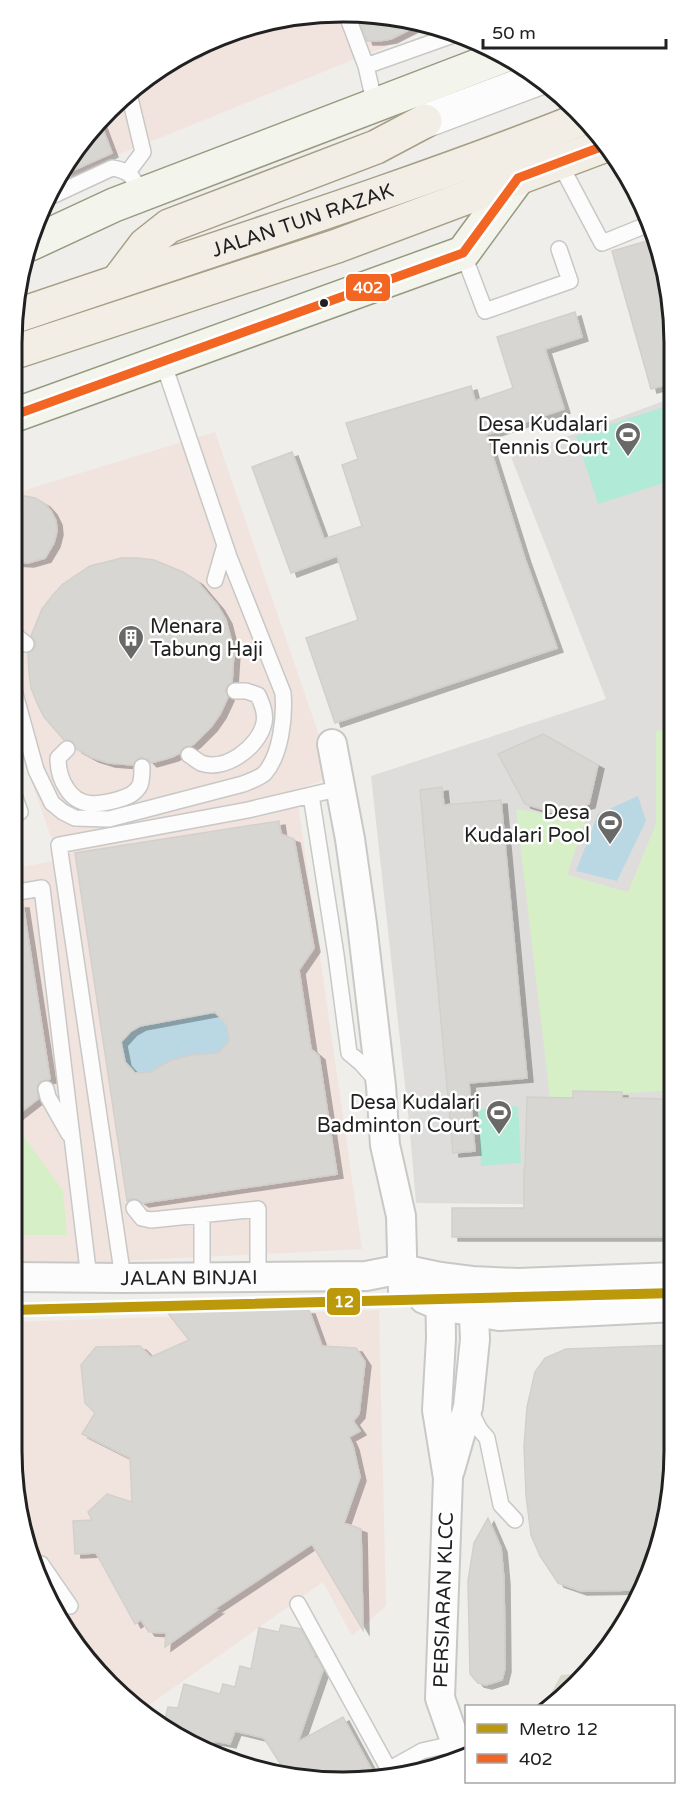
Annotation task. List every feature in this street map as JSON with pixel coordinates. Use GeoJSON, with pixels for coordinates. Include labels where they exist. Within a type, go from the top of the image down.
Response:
{"type":"FeatureCollection","features":[{"type":"Feature","properties":{"kind":"main road"},"geometry":{"type":"LineString","coordinates":[[41,238],[128,190],[375,105],[493,60]]}},
{"type":"Feature","properties":{"kind":"main road"},"geometry":{"type":"LineString","coordinates":[[128,190],[163,205],[357,134],[425,121]]}},
{"type":"Feature","properties":{"kind":"main road"},"geometry":{"type":"LineString","coordinates":[[117,282],[145,245],[169,226],[376,147],[425,121]]}},
{"type":"Feature","properties":{"kind":"main road","name":"JALAN TUN RAZAK"},"geometry":{"type":"LineString","coordinates":[[24,313],[510,148],[575,122]]}},
{"type":"Feature","properties":{"kind":"main road","name":"JALAN TUN RAZAK"},"geometry":{"type":"LineString","coordinates":[[22,350],[338,246],[598,148]]}},
{"type":"Feature","properties":{"kind":"main road"},"geometry":{"type":"LineString","coordinates":[[22,412],[463,253],[518,178]]}},
{"type":"Feature","properties":{"kind":"street"},"geometry":{"type":"LineString","coordinates":[[425,121],[529,82]]}},
{"type":"Feature","properties":{"kind":"street"},"geometry":{"type":"LineString","coordinates":[[332,744],[362,924],[381,1086],[385,1145],[401,1216],[403,1280]]}},
{"type":"Feature","properties":{"kind":"street","name":"JALAN BINJAI"},"geometry":{"type":"LineString","coordinates":[[22,1277],[366,1276],[403,1280]]}},
{"type":"Feature","properties":{"kind":"street"},"geometry":{"type":"LineString","coordinates":[[403,1280],[440,1277],[518,1283],[664,1276]]}},
{"type":"Feature","properties":{"kind":"street","name":"PERSIARAN KLCC"},"geometry":{"type":"LineString","coordinates":[[440,1277],[441,1338],[437,1410],[448,1478],[440,1698],[459,1749]]}},
{"type":"Feature","properties":{"kind":"street"},"geometry":{"type":"LineString","coordinates":[[403,1280],[441,1306],[499,1316],[664,1308]]}},
{"type":"Feature","properties":{"kind":"street","name":"PERSIARAN KLCC"},"geometry":{"type":"LineString","coordinates":[[448,1478],[468,1407],[475,1339],[472,1281]]}},
{"type":"Feature","properties":{"kind":"lane"},"geometry":{"type":"LineString","coordinates":[[350,22],[366,66],[375,105]]}},
{"type":"Feature","properties":{"kind":"lane"},"geometry":{"type":"LineString","coordinates":[[366,66],[443,39]]}},
{"type":"Feature","properties":{"kind":"lane"},"geometry":{"type":"LineString","coordinates":[[128,190],[143,152],[131,103]]}},
{"type":"Feature","properties":{"kind":"lane"},"geometry":{"type":"LineString","coordinates":[[559,162],[602,243],[642,227]]}},
{"type":"Feature","properties":{"kind":"lane"},"geometry":{"type":"LineString","coordinates":[[62,191],[112,168],[128,190]]}},
{"type":"Feature","properties":{"kind":"lane"},"geometry":{"type":"LineString","coordinates":[[463,253],[485,311],[570,281],[559,249]]}},
{"type":"Feature","properties":{"kind":"lane"},"geometry":{"type":"LineString","coordinates":[[22,719],[36,770],[52,803],[75,818],[109,819],[243,783],[264,774],[272,760],[280,739],[285,711],[283,693],[225,545],[163,362]]}},
{"type":"Feature","properties":{"kind":"lane"},"geometry":{"type":"LineString","coordinates":[[215,580],[225,545]]}},
{"type":"Feature","properties":{"kind":"lane"},"geometry":{"type":"LineString","coordinates":[[22,641],[26,644]]}},
{"type":"Feature","properties":{"kind":"lane"},"geometry":{"type":"LineString","coordinates":[[189,755],[202,763],[217,765],[239,755],[258,736],[264,722],[263,705],[258,695],[246,691],[235,691]]}},
{"type":"Feature","properties":{"kind":"lane"},"geometry":{"type":"LineString","coordinates":[[67,749],[58,758],[58,768],[61,780],[78,802],[91,805],[102,804],[134,794],[141,784],[142,767]]}},
{"type":"Feature","properties":{"kind":"lane"},"geometry":{"type":"LineString","coordinates":[[123,1278],[108,1131],[60,845],[158,833],[341,788]]}},
{"type":"Feature","properties":{"kind":"lane"},"geometry":{"type":"LineString","coordinates":[[311,795],[350,1053],[381,1086]]}},
{"type":"Feature","properties":{"kind":"lane"},"geometry":{"type":"LineString","coordinates":[[22,891],[42,888],[46,972],[58,1019],[89,1278]]}},
{"type":"Feature","properties":{"kind":"lane"},"geometry":{"type":"LineString","coordinates":[[336,955],[362,924]]}},
{"type":"Feature","properties":{"kind":"lane"},"geometry":{"type":"LineString","coordinates":[[50,1047],[58,1019]]}},
{"type":"Feature","properties":{"kind":"lane"},"geometry":{"type":"LineString","coordinates":[[46,1089],[48,1097],[72,1139]]}},
{"type":"Feature","properties":{"kind":"lane"},"geometry":{"type":"LineString","coordinates":[[134,1208],[146,1220],[258,1209],[258,1277]]}},
{"type":"Feature","properties":{"kind":"lane"},"geometry":{"type":"LineString","coordinates":[[202,1216],[202,1278]]}},
{"type":"Feature","properties":{"kind":"lane"},"geometry":{"type":"LineString","coordinates":[[468,1407],[487,1438],[501,1505],[515,1521]]}},
{"type":"Feature","properties":{"kind":"lane"},"geometry":{"type":"LineString","coordinates":[[46,1571],[70,1606]]}},
{"type":"Feature","properties":{"kind":"lane"},"geometry":{"type":"LineString","coordinates":[[298,1604],[389,1769]]}},
{"type":"Feature","properties":{"kind":"lane"},"geometry":{"type":"LineString","coordinates":[[399,1767],[422,1751],[459,1749]]}},
{"type":"Feature","properties":{"kind":"shaded area"},"geometry":{"type":"Polygon","coordinates":[[[323,23],[364,23],[422,32],[71,175],[102,132],[132,102],[165,77],[221,47],[260,33],[323,23]]]}},
{"type":"Feature","properties":{"kind":"shaded area"},"geometry":{"type":"Polygon","coordinates":[[[664,401],[664,1206],[416,1203],[371,776],[606,699],[511,457],[664,401]]]}},
{"type":"Feature","properties":{"kind":"shaded area"},"geometry":{"type":"Polygon","coordinates":[[[215,432],[333,776],[296,790],[362,1249],[104,1262],[22,1261],[22,867],[53,861],[52,840],[22,754],[22,491],[215,432]]]}},
{"type":"Feature","properties":{"kind":"shaded area"},"geometry":{"type":"Polygon","coordinates":[[[379,1310],[386,1606],[352,1636],[323,1582],[148,1706],[102,1663],[77,1630],[47,1574],[33,1535],[23,1472],[22,1322],[379,1310]]]}},
{"type":"Feature","properties":{"kind":"shaded area"},"geometry":{"type":"Polygon","coordinates":[[[574,1674],[548,1698],[561,1675],[574,1674]]]}},
{"type":"Feature","properties":{"kind":"green space","name":"Desa Kudalari Tennis Court"},"geometry":{"type":"Polygon","coordinates":[[[664,407],[664,483],[598,504],[576,436],[664,407]]]}},
{"type":"Feature","properties":{"kind":"green space"},"geometry":{"type":"Polygon","coordinates":[[[664,730],[664,1091],[550,1098],[516,809],[585,821],[567,875],[628,892],[656,824],[656,731],[664,730]]]}},
{"type":"Feature","properties":{"kind":"green space","name":"Desa Kudalari Badminton Court"},"geometry":{"type":"Polygon","coordinates":[[[518,1106],[521,1163],[481,1166],[478,1109],[518,1106]]]}},
{"type":"Feature","properties":{"kind":"green space"},"geometry":{"type":"Polygon","coordinates":[[[22,1136],[63,1191],[67,1235],[22,1235],[22,1136]]]}},
{"type":"Feature","properties":{"kind":"water","name":"Desa Kudalari Pool"},"geometry":{"type":"Polygon","coordinates":[[[638,796],[646,821],[617,881],[576,871],[598,814],[638,796]]]}},
{"type":"Feature","properties":{"kind":"water"},"geometry":{"type":"Polygon","coordinates":[[[211,1013],[222,1020],[229,1040],[218,1053],[190,1055],[169,1061],[151,1072],[135,1073],[125,1062],[121,1042],[131,1031],[140,1026],[211,1013]]]}},
{"type":"Feature","properties":{"kind":"building"},"geometry":{"type":"Polygon","coordinates":[[[360,23],[409,30],[391,39],[367,41],[360,23]]]}},
{"type":"Feature","properties":{"kind":"building"},"geometry":{"type":"Polygon","coordinates":[[[103,131],[112,153],[74,170],[103,131]]]}},
{"type":"Feature","properties":{"kind":"building"},"geometry":{"type":"Polygon","coordinates":[[[647,241],[654,260],[662,302],[664,385],[651,389],[612,251],[647,241]]]}},
{"type":"Feature","properties":{"kind":"building"},"geometry":{"type":"Polygon","coordinates":[[[575,312],[582,337],[545,349],[564,409],[486,435],[525,559],[557,648],[335,723],[306,638],[358,620],[337,556],[291,573],[252,467],[292,452],[324,539],[362,526],[342,465],[358,459],[346,423],[471,386],[475,401],[513,388],[497,337],[575,312]]]}},
{"type":"Feature","properties":{"kind":"building"},"geometry":{"type":"Polygon","coordinates":[[[22,496],[35,498],[44,503],[56,521],[57,531],[54,543],[45,558],[28,563],[22,563],[22,496]]]}},
{"type":"Feature","properties":{"kind":"building","name":"Menara Tabung Haji"},"geometry":{"type":"Polygon","coordinates":[[[122,558],[154,560],[183,572],[197,581],[218,606],[226,620],[234,651],[232,682],[225,690],[228,697],[211,727],[195,743],[184,747],[180,753],[172,757],[151,763],[141,757],[133,765],[109,763],[93,758],[76,749],[73,742],[64,740],[44,717],[31,688],[29,672],[28,653],[36,645],[31,636],[42,609],[52,596],[63,584],[90,566],[122,558]]]}},
{"type":"Feature","properties":{"kind":"building"},"geometry":{"type":"Polygon","coordinates":[[[543,734],[598,765],[589,804],[558,814],[525,804],[498,754],[543,734]]]}},
{"type":"Feature","properties":{"kind":"building"},"geometry":{"type":"Polygon","coordinates":[[[442,787],[444,805],[501,800],[527,1078],[469,1083],[475,1151],[453,1153],[420,790],[442,787]]]}},
{"type":"Feature","properties":{"kind":"building"},"geometry":{"type":"Polygon","coordinates":[[[279,821],[281,834],[294,839],[314,948],[299,970],[311,1049],[319,1056],[337,1174],[143,1203],[137,1199],[127,1201],[75,853],[279,821]],[[215,1012],[140,1026],[131,1031],[121,1042],[125,1062],[135,1073],[151,1072],[169,1061],[190,1055],[218,1053],[229,1041],[226,1023],[215,1012]]]}},
{"type":"Feature","properties":{"kind":"building"},"geometry":{"type":"Polygon","coordinates":[[[22,904],[50,1079],[40,1082],[37,1086],[38,1099],[22,1111],[22,904]]]}},
{"type":"Feature","properties":{"kind":"building"},"geometry":{"type":"Polygon","coordinates":[[[573,1091],[622,1092],[622,1098],[664,1099],[664,1237],[452,1237],[452,1208],[524,1208],[527,1097],[573,1098],[573,1091]]]}},
{"type":"Feature","properties":{"kind":"building"},"geometry":{"type":"Polygon","coordinates":[[[164,1308],[309,1310],[322,1346],[356,1348],[365,1362],[359,1414],[353,1421],[360,1431],[349,1437],[360,1477],[344,1523],[361,1529],[363,1630],[312,1544],[213,1610],[217,1610],[165,1647],[166,1633],[149,1632],[141,1620],[135,1624],[96,1553],[75,1554],[73,1521],[92,1520],[88,1512],[107,1494],[132,1502],[130,1458],[82,1434],[95,1413],[85,1403],[81,1365],[96,1347],[140,1346],[151,1357],[189,1340],[164,1308]]]}},
{"type":"Feature","properties":{"kind":"building"},"geometry":{"type":"Polygon","coordinates":[[[664,1345],[662,1493],[654,1535],[632,1590],[581,1591],[558,1583],[540,1556],[531,1535],[526,1495],[524,1446],[527,1407],[535,1372],[545,1358],[566,1349],[664,1345]]]}},
{"type":"Feature","properties":{"kind":"building"},"geometry":{"type":"Polygon","coordinates":[[[488,1518],[501,1548],[504,1580],[505,1668],[502,1680],[486,1685],[478,1683],[470,1674],[468,1581],[474,1543],[488,1518]]]}},
{"type":"Feature","properties":{"kind":"building"},"geometry":{"type":"Polygon","coordinates":[[[281,1625],[301,1629],[323,1670],[298,1742],[343,1717],[372,1771],[323,1772],[282,1766],[264,1738],[235,1731],[230,1744],[215,1741],[213,1744],[165,1718],[168,1707],[178,1708],[184,1684],[220,1694],[223,1684],[235,1687],[240,1666],[251,1669],[259,1628],[279,1632],[281,1625]]]}},
{"type":"Feature","properties":{"kind":"metro line","name":"12"},"geometry":{"type":"LineString","coordinates":[[22,1310],[664,1293]]}},
{"type":"Feature","properties":{"kind":"transit line","name":"402"},"geometry":{"type":"LineString","coordinates":[[22,412],[463,253],[518,178],[598,148]]}},
{"type":"Feature","properties":{"kind":"place","name":"Desa Kudalari Tennis Court"},"geometry":{"type":"Point","coordinates":[628,458]}},
{"type":"Feature","properties":{"kind":"place","name":"Menara Tabung Haji"},"geometry":{"type":"Point","coordinates":[131,661]}},
{"type":"Feature","properties":{"kind":"place","name":"Desa Kudalari Pool"},"geometry":{"type":"Point","coordinates":[610,846]}},
{"type":"Feature","properties":{"kind":"place","name":"Desa Kudalari Badminton Court"},"geometry":{"type":"Point","coordinates":[499,1136]}}]}
